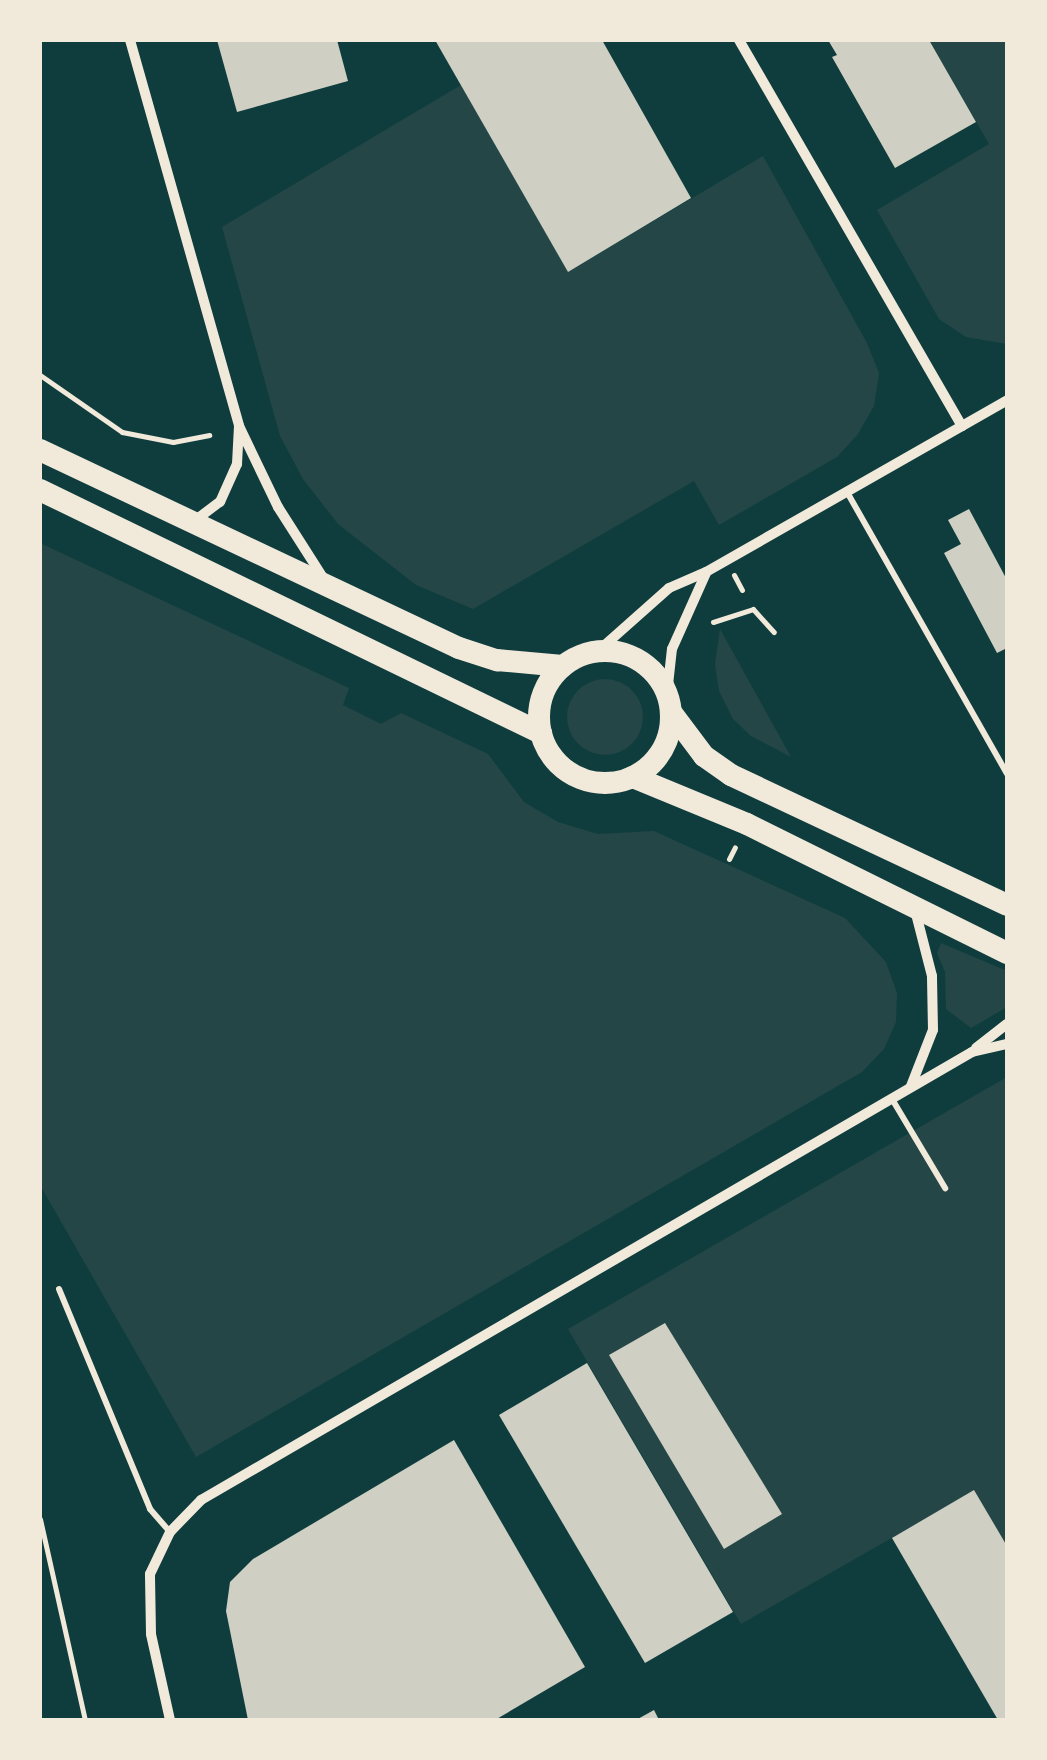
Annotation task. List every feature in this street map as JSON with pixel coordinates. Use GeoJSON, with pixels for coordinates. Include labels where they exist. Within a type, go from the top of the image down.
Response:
{"type":"FeatureCollection","features":[{"type":"Feature","properties":{"kind":"main road"},"geometry":{"type":"LineString","coordinates":[[40,450],[460,648],[498,660],[563,666],[597,652],[632,656],[647,666],[704,756],[731,775],[1007,905]]}},
{"type":"Feature","properties":{"kind":"main road"},"geometry":{"type":"LineString","coordinates":[[40,490],[541,733]]}},
{"type":"Feature","properties":{"kind":"main road"},"geometry":{"type":"LineString","coordinates":[[563,666],[545,690],[541,733],[554,759],[576,776],[605,783],[633,777],[658,757],[666,743],[669,703]]}},
{"type":"Feature","properties":{"kind":"main road"},"geometry":{"type":"LineString","coordinates":[[633,777],[747,824],[1007,953]]}},
{"type":"Feature","properties":{"kind":"street"},"geometry":{"type":"LineString","coordinates":[[130,40],[239,426],[278,507],[328,586]]}},
{"type":"Feature","properties":{"kind":"street"},"geometry":{"type":"LineString","coordinates":[[739,40],[962,426]]}},
{"type":"Feature","properties":{"kind":"street"},"geometry":{"type":"LineString","coordinates":[[597,652],[670,588],[706,572],[1007,400]]}},
{"type":"Feature","properties":{"kind":"street"},"geometry":{"type":"LineString","coordinates":[[193,522],[220,502],[237,464],[239,426]]}},
{"type":"Feature","properties":{"kind":"street"},"geometry":{"type":"LineString","coordinates":[[669,703],[672,650],[706,572]]}},
{"type":"Feature","properties":{"kind":"street"},"geometry":{"type":"LineString","coordinates":[[911,1087],[933,1030],[932,976],[915,910]]}},
{"type":"Feature","properties":{"kind":"street"},"geometry":{"type":"LineString","coordinates":[[170,1720],[151,1634],[150,1574],[170,1532],[201,1500],[972,1052],[1007,1024]]}},
{"type":"Feature","properties":{"kind":"street"},"geometry":{"type":"LineString","coordinates":[[972,1052],[1007,1044]]}},
{"type":"Feature","properties":{"kind":"lane"},"geometry":{"type":"LineString","coordinates":[[848,492],[1007,774]]}},
{"type":"Feature","properties":{"kind":"lane"},"geometry":{"type":"LineString","coordinates":[[892,1099],[945,1188]]}},
{"type":"Feature","properties":{"kind":"lane"},"geometry":{"type":"LineString","coordinates":[[58,1289],[150,1509],[170,1532]]}},
{"type":"Feature","properties":{"kind":"path"},"geometry":{"type":"LineString","coordinates":[[40,375],[122,432],[173,442],[209,435]]}},
{"type":"Feature","properties":{"kind":"path"},"geometry":{"type":"LineString","coordinates":[[713,622],[753,609],[774,632]]}},
{"type":"Feature","properties":{"kind":"path"},"geometry":{"type":"LineString","coordinates":[[40,1519],[85,1720]]}},
{"type":"Feature","properties":{"kind":"shaded area"},"geometry":{"type":"Polygon","coordinates":[[[929,40],[1007,40],[1007,344],[966,337],[939,319],[877,210],[989,144],[929,40]]]}},
{"type":"Feature","properties":{"kind":"shaded area"},"geometry":{"type":"Polygon","coordinates":[[[461,85],[568,272],[763,156],[867,343],[879,373],[874,406],[858,434],[837,457],[719,525],[694,481],[473,609],[416,585],[338,524],[303,479],[280,436],[222,227],[461,85]]]}},
{"type":"Feature","properties":{"kind":"shaded area"},"geometry":{"type":"Polygon","coordinates":[[[40,543],[349,688],[343,705],[381,724],[401,713],[488,754],[524,802],[558,822],[598,834],[654,831],[845,918],[886,962],[897,993],[896,1022],[884,1049],[862,1072],[196,1457],[40,1185],[40,543]]]}},
{"type":"Feature","properties":{"kind":"shaded area"},"geometry":{"type":"Polygon","coordinates":[[[720,629],[791,757],[751,736],[733,719],[719,691],[715,664],[720,629]]]}},
{"type":"Feature","properties":{"kind":"shaded area"},"geometry":{"type":"Polygon","coordinates":[[[605,679],[632,690],[643,717],[632,744],[605,755],[578,744],[567,717],[578,690],[605,679]]]}},
{"type":"Feature","properties":{"kind":"shaded area"},"geometry":{"type":"Polygon","coordinates":[[[941,943],[1007,971],[1007,1007],[971,1028],[946,1009],[945,972],[937,953],[941,943]]]}},
{"type":"Feature","properties":{"kind":"shaded area"},"geometry":{"type":"Polygon","coordinates":[[[1007,1077],[1007,1546],[974,1491],[741,1624],[568,1329],[1007,1077]]]}},
{"type":"Feature","properties":{"kind":"building"},"geometry":{"type":"Polygon","coordinates":[[[217,40],[337,40],[348,81],[237,112],[217,40]]]}},
{"type":"Feature","properties":{"kind":"building"},"geometry":{"type":"Polygon","coordinates":[[[435,40],[602,40],[691,198],[568,272],[435,40]]]}},
{"type":"Feature","properties":{"kind":"building"},"geometry":{"type":"Polygon","coordinates":[[[828,40],[929,40],[976,122],[895,168],[832,57],[837,55],[828,40]]]}},
{"type":"Feature","properties":{"kind":"building"},"geometry":{"type":"Polygon","coordinates":[[[969,509],[1007,580],[1007,648],[997,653],[944,553],[961,544],[948,520],[969,509]]]}},
{"type":"Feature","properties":{"kind":"building"},"geometry":{"type":"Polygon","coordinates":[[[665,1323],[782,1514],[724,1549],[609,1355],[665,1323]]]}},
{"type":"Feature","properties":{"kind":"building"},"geometry":{"type":"Polygon","coordinates":[[[587,1363],[733,1612],[645,1663],[499,1415],[587,1363]]]}},
{"type":"Feature","properties":{"kind":"building"},"geometry":{"type":"Polygon","coordinates":[[[454,1440],[585,1667],[495,1720],[248,1720],[226,1611],[230,1582],[253,1559],[454,1440]]]}},
{"type":"Feature","properties":{"kind":"building"},"geometry":{"type":"Polygon","coordinates":[[[974,1490],[1007,1546],[1007,1720],[998,1720],[892,1538],[974,1490]]]}},
{"type":"Feature","properties":{"kind":"building"},"geometry":{"type":"Polygon","coordinates":[[[654,1710],[659,1720],[636,1720],[654,1710]]]}}]}
